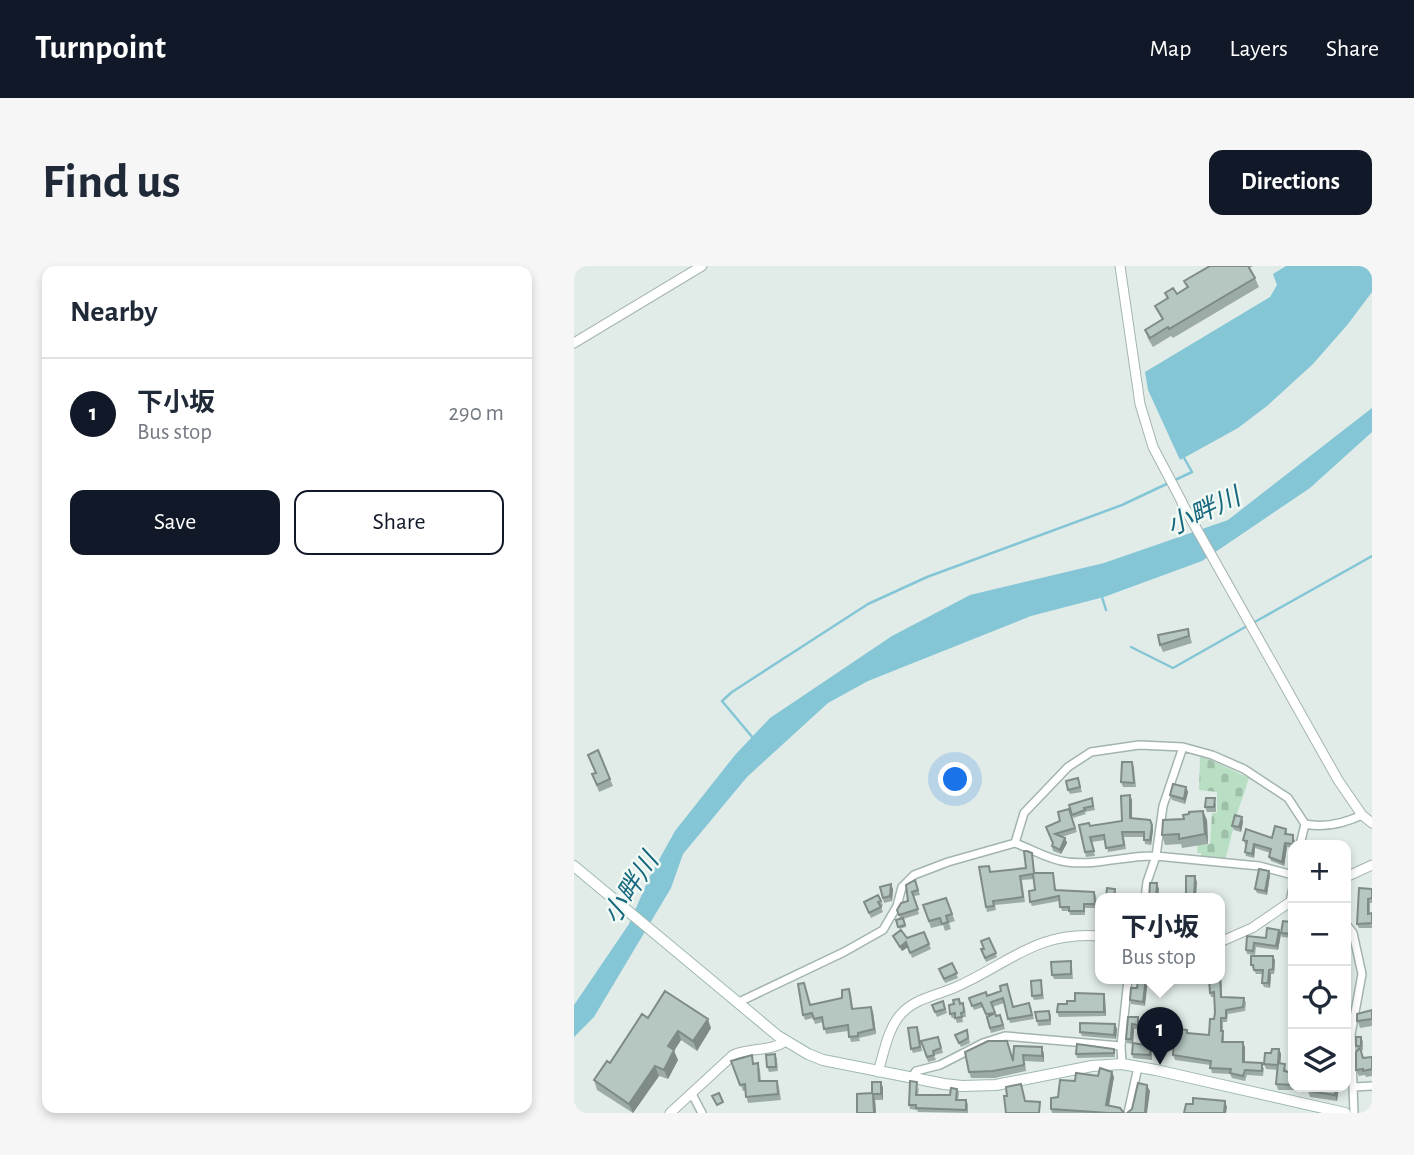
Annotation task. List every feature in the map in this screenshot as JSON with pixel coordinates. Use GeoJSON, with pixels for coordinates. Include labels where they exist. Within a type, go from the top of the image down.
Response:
{"type":"FeatureCollection","features":[{"type":"Feature","properties":{"kind":"main road"},"geometry":{"type":"LineString","coordinates":[[574,866],[737,1003],[786,1041],[823,1060],[911,1079],[962,1086],[996,1085],[1091,1066],[1122,1064],[1345,1113]]}},
{"type":"Feature","properties":{"kind":"street"},"geometry":{"type":"LineString","coordinates":[[574,343],[702,266]]}},
{"type":"Feature","properties":{"kind":"street"},"geometry":{"type":"LineString","coordinates":[[1119,266],[1135,385],[1153,447],[1225,581],[1338,780],[1362,815],[1372,823]]}},
{"type":"Feature","properties":{"kind":"street"},"geometry":{"type":"LineString","coordinates":[[1015,843],[1024,813],[1068,768],[1091,752],[1139,745],[1183,747],[1212,755],[1272,787],[1288,798],[1305,824],[1301,840]]}},
{"type":"Feature","properties":{"kind":"street"},"geometry":{"type":"LineString","coordinates":[[1147,893],[1156,856],[1161,813],[1183,747]]}},
{"type":"Feature","properties":{"kind":"street"},"geometry":{"type":"LineString","coordinates":[[1305,824],[1332,824],[1362,815]]}},
{"type":"Feature","properties":{"kind":"street"},"geometry":{"type":"LineString","coordinates":[[737,1003],[883,930],[897,906],[902,887],[915,875],[948,862],[1015,843],[1069,863],[1156,856],[1259,866],[1288,874]]}},
{"type":"Feature","properties":{"kind":"street"},"geometry":{"type":"LineString","coordinates":[[1351,875],[1372,865]]}},
{"type":"Feature","properties":{"kind":"street"},"geometry":{"type":"LineString","coordinates":[[1225,940],[1252,928],[1289,903]]}},
{"type":"Feature","properties":{"kind":"street"},"geometry":{"type":"LineString","coordinates":[[1351,930],[1362,974],[1361,991],[1352,1021],[1354,1113]]}},
{"type":"Feature","properties":{"kind":"street"},"geometry":{"type":"LineString","coordinates":[[878,1072],[893,1026],[911,1005],[956,987],[1039,943],[1069,936],[1095,936]]}},
{"type":"Feature","properties":{"kind":"street"},"geometry":{"type":"LineString","coordinates":[[1362,974],[1372,973]]}},
{"type":"Feature","properties":{"kind":"street"},"geometry":{"type":"LineString","coordinates":[[1122,1064],[1121,1046],[1127,984]]}},
{"type":"Feature","properties":{"kind":"street"},"geometry":{"type":"LineString","coordinates":[[911,1079],[916,1071],[940,1065],[983,1042],[1005,1036],[1121,1046]]}},
{"type":"Feature","properties":{"kind":"street"},"geometry":{"type":"LineString","coordinates":[[670,1113],[733,1055],[777,1048],[786,1041]]}},
{"type":"Feature","properties":{"kind":"street"},"geometry":{"type":"LineString","coordinates":[[1129,1113],[1138,1067]]}},
{"type":"Feature","properties":{"kind":"street"},"geometry":{"type":"LineString","coordinates":[[1354,1087],[1372,1086]]}},
{"type":"Feature","properties":{"kind":"street"},"geometry":{"type":"LineString","coordinates":[[692,1094],[702,1113]]}},
{"type":"Feature","properties":{"kind":"green space"},"geometry":{"type":"Polygon","coordinates":[[[1200,755],[1249,778],[1225,861],[1201,858],[1201,853],[1197,853],[1198,845],[1210,844],[1212,813],[1217,813],[1217,792],[1199,790],[1200,755]]]}},
{"type":"Feature","properties":{"kind":"water"},"geometry":{"type":"Polygon","coordinates":[[[1286,266],[1372,266],[1372,292],[1313,364],[1267,406],[1238,428],[1180,460],[1148,390],[1145,372],[1270,297],[1277,285],[1273,274],[1286,266]]]}},
{"type":"Feature","properties":{"kind":"water"},"geometry":{"type":"Polygon","coordinates":[[[1372,408],[1372,432],[1310,488],[1202,561],[1104,597],[1031,616],[868,681],[828,703],[747,777],[683,854],[671,888],[594,1017],[574,1037],[574,1005],[629,924],[650,876],[675,831],[735,755],[770,718],[892,636],[970,595],[1104,563],[1228,520],[1372,408]]]}},
{"type":"Feature","properties":{"kind":"building"},"geometry":{"type":"Polygon","coordinates":[[[1210,266],[1248,266],[1255,278],[1150,338],[1145,330],[1163,319],[1155,306],[1168,298],[1165,293],[1173,288],[1177,294],[1188,287],[1184,281],[1210,266]]]}},
{"type":"Feature","properties":{"kind":"building"},"geometry":{"type":"Polygon","coordinates":[[[1188,629],[1189,636],[1160,645],[1158,635],[1188,629]]]}},
{"type":"Feature","properties":{"kind":"building"},"geometry":{"type":"Polygon","coordinates":[[[598,750],[610,779],[597,785],[592,774],[596,773],[588,755],[598,750]]]}},
{"type":"Feature","properties":{"kind":"building"},"geometry":{"type":"Polygon","coordinates":[[[1122,762],[1132,762],[1134,783],[1121,782],[1122,762]]]}},
{"type":"Feature","properties":{"kind":"building"},"geometry":{"type":"Polygon","coordinates":[[[1078,778],[1080,787],[1068,790],[1066,781],[1078,778]]]}},
{"type":"Feature","properties":{"kind":"building"},"geometry":{"type":"Polygon","coordinates":[[[1173,784],[1186,787],[1184,799],[1170,795],[1173,784]]]}},
{"type":"Feature","properties":{"kind":"building"},"geometry":{"type":"Polygon","coordinates":[[[1130,795],[1130,818],[1150,820],[1150,840],[1144,840],[1144,832],[1122,832],[1124,845],[1106,848],[1104,835],[1090,837],[1094,851],[1085,852],[1079,825],[1122,821],[1121,796],[1130,795]]]}},
{"type":"Feature","properties":{"kind":"building"},"geometry":{"type":"Polygon","coordinates":[[[1092,798],[1093,806],[1072,815],[1069,805],[1092,798]]]}},
{"type":"Feature","properties":{"kind":"building"},"geometry":{"type":"Polygon","coordinates":[[[1206,798],[1215,798],[1214,807],[1205,807],[1206,798]]]}},
{"type":"Feature","properties":{"kind":"building"},"geometry":{"type":"Polygon","coordinates":[[[1069,809],[1075,828],[1055,834],[1065,838],[1060,850],[1052,846],[1046,827],[1060,821],[1058,812],[1069,809]]]}},
{"type":"Feature","properties":{"kind":"building"},"geometry":{"type":"Polygon","coordinates":[[[1203,811],[1205,834],[1179,839],[1179,834],[1162,835],[1163,820],[1184,819],[1183,815],[1189,812],[1203,811]]]}},
{"type":"Feature","properties":{"kind":"building"},"geometry":{"type":"Polygon","coordinates":[[[1235,815],[1242,817],[1239,827],[1232,826],[1235,815]]]}},
{"type":"Feature","properties":{"kind":"building"},"geometry":{"type":"Polygon","coordinates":[[[1275,826],[1286,829],[1285,834],[1293,835],[1293,840],[1285,843],[1282,862],[1269,857],[1271,849],[1254,844],[1252,854],[1245,852],[1247,841],[1243,840],[1246,829],[1272,838],[1275,826]]]}},
{"type":"Feature","properties":{"kind":"building"},"geometry":{"type":"Polygon","coordinates":[[[1024,851],[1032,853],[1034,873],[1053,873],[1055,890],[1094,892],[1095,904],[1084,904],[1084,911],[1069,911],[1069,907],[1060,907],[1059,896],[1030,902],[1029,891],[1035,890],[1033,874],[1020,876],[1023,897],[993,901],[994,906],[986,907],[979,867],[989,866],[990,872],[1026,868],[1024,851]]]}},
{"type":"Feature","properties":{"kind":"building"},"geometry":{"type":"Polygon","coordinates":[[[1259,869],[1269,871],[1265,891],[1255,889],[1259,869]]]}},
{"type":"Feature","properties":{"kind":"building"},"geometry":{"type":"Polygon","coordinates":[[[1186,876],[1195,876],[1194,893],[1186,893],[1186,876]]]}},
{"type":"Feature","properties":{"kind":"building"},"geometry":{"type":"Polygon","coordinates":[[[915,880],[918,890],[912,892],[918,909],[899,915],[897,910],[901,903],[908,901],[906,885],[915,880]]]}},
{"type":"Feature","properties":{"kind":"building"},"geometry":{"type":"Polygon","coordinates":[[[1150,883],[1157,883],[1156,893],[1149,893],[1150,883]]]}},
{"type":"Feature","properties":{"kind":"building"},"geometry":{"type":"Polygon","coordinates":[[[891,884],[890,896],[883,898],[880,887],[891,884]]]}},
{"type":"Feature","properties":{"kind":"building"},"geometry":{"type":"Polygon","coordinates":[[[1107,888],[1115,889],[1115,893],[1107,893],[1107,888]]]}},
{"type":"Feature","properties":{"kind":"building"},"geometry":{"type":"Polygon","coordinates":[[[1359,888],[1372,889],[1372,898],[1368,899],[1368,914],[1372,913],[1372,923],[1357,924],[1359,888]]]}},
{"type":"Feature","properties":{"kind":"building"},"geometry":{"type":"Polygon","coordinates":[[[878,895],[881,907],[869,913],[864,902],[878,895]]]}},
{"type":"Feature","properties":{"kind":"building"},"geometry":{"type":"Polygon","coordinates":[[[946,898],[952,914],[946,916],[948,922],[942,924],[940,918],[929,921],[923,905],[946,898]]]}},
{"type":"Feature","properties":{"kind":"building"},"geometry":{"type":"Polygon","coordinates":[[[903,918],[905,925],[898,927],[896,920],[903,918]]]}},
{"type":"Feature","properties":{"kind":"building"},"geometry":{"type":"Polygon","coordinates":[[[1283,921],[1288,922],[1288,934],[1281,933],[1283,921]]]}},
{"type":"Feature","properties":{"kind":"building"},"geometry":{"type":"Polygon","coordinates":[[[1267,928],[1279,930],[1276,946],[1254,943],[1253,951],[1246,950],[1247,936],[1266,938],[1267,928]]]}},
{"type":"Feature","properties":{"kind":"building"},"geometry":{"type":"Polygon","coordinates":[[[901,930],[907,938],[924,932],[929,944],[910,953],[906,942],[900,947],[893,936],[901,930]]]}},
{"type":"Feature","properties":{"kind":"building"},"geometry":{"type":"Polygon","coordinates":[[[989,938],[996,953],[985,958],[981,941],[989,938]]]}},
{"type":"Feature","properties":{"kind":"building"},"geometry":{"type":"Polygon","coordinates":[[[1251,956],[1273,956],[1273,969],[1269,970],[1268,983],[1262,983],[1263,970],[1254,970],[1251,956]]]}},
{"type":"Feature","properties":{"kind":"building"},"geometry":{"type":"Polygon","coordinates":[[[1071,961],[1071,974],[1052,975],[1051,962],[1071,961]]]}},
{"type":"Feature","properties":{"kind":"building"},"geometry":{"type":"Polygon","coordinates":[[[952,963],[957,973],[944,979],[939,969],[952,963]]]}},
{"type":"Feature","properties":{"kind":"building"},"geometry":{"type":"Polygon","coordinates":[[[1041,980],[1042,995],[1032,996],[1031,981],[1041,980]]]}},
{"type":"Feature","properties":{"kind":"building"},"geometry":{"type":"Polygon","coordinates":[[[804,983],[810,1005],[842,998],[842,990],[849,989],[852,1009],[871,1007],[874,1029],[849,1037],[848,1025],[824,1029],[822,1017],[814,1019],[812,1013],[803,1015],[798,984],[804,983]]]}},
{"type":"Feature","properties":{"kind":"building"},"geometry":{"type":"Polygon","coordinates":[[[1007,984],[1013,1007],[1029,1003],[1032,1015],[1008,1019],[1003,998],[991,1002],[995,1013],[986,1014],[981,1003],[972,1006],[969,998],[986,992],[987,996],[1001,991],[1000,986],[1007,984]]]}},
{"type":"Feature","properties":{"kind":"building"},"geometry":{"type":"Polygon","coordinates":[[[1137,984],[1145,984],[1143,1002],[1130,1000],[1131,988],[1137,988],[1137,984]]]}},
{"type":"Feature","properties":{"kind":"building"},"geometry":{"type":"Polygon","coordinates":[[[1209,984],[1220,984],[1221,997],[1244,998],[1243,1007],[1226,1010],[1226,1018],[1221,1018],[1222,1042],[1243,1042],[1243,1062],[1262,1063],[1262,1071],[1245,1070],[1243,1076],[1230,1073],[1231,1069],[1210,1068],[1211,1061],[1173,1055],[1175,1028],[1187,1030],[1187,1033],[1209,1035],[1210,1019],[1214,1019],[1215,1013],[1214,992],[1210,993],[1209,984]]]}},
{"type":"Feature","properties":{"kind":"building"},"geometry":{"type":"Polygon","coordinates":[[[665,991],[708,1019],[693,1041],[678,1031],[668,1046],[674,1050],[664,1070],[655,1066],[629,1104],[594,1080],[607,1061],[610,1063],[642,1014],[648,1018],[665,991]]]}},
{"type":"Feature","properties":{"kind":"building"},"geometry":{"type":"Polygon","coordinates":[[[1075,993],[1104,994],[1104,1012],[1057,1012],[1058,1004],[1075,1001],[1075,993]]]}},
{"type":"Feature","properties":{"kind":"building"},"geometry":{"type":"Polygon","coordinates":[[[959,999],[960,1004],[963,1003],[964,1012],[961,1013],[962,1017],[955,1018],[955,1013],[950,1014],[949,1005],[954,1004],[953,1000],[959,999]]]}},
{"type":"Feature","properties":{"kind":"building"},"geometry":{"type":"Polygon","coordinates":[[[943,1001],[945,1009],[935,1012],[932,1005],[943,1001]]]}},
{"type":"Feature","properties":{"kind":"building"},"geometry":{"type":"Polygon","coordinates":[[[1372,1010],[1372,1019],[1357,1021],[1357,1014],[1372,1010]]]}},
{"type":"Feature","properties":{"kind":"building"},"geometry":{"type":"Polygon","coordinates":[[[1049,1011],[1050,1020],[1037,1021],[1035,1012],[1049,1011]]]}},
{"type":"Feature","properties":{"kind":"building"},"geometry":{"type":"Polygon","coordinates":[[[995,1013],[996,1016],[1000,1015],[1003,1025],[990,1028],[987,1017],[995,1013]]]}},
{"type":"Feature","properties":{"kind":"building"},"geometry":{"type":"Polygon","coordinates":[[[1128,1017],[1138,1017],[1138,1025],[1132,1024],[1131,1039],[1126,1039],[1128,1017]]]}},
{"type":"Feature","properties":{"kind":"building"},"geometry":{"type":"Polygon","coordinates":[[[1080,1023],[1115,1024],[1114,1035],[1080,1032],[1080,1023]]]}},
{"type":"Feature","properties":{"kind":"building"},"geometry":{"type":"Polygon","coordinates":[[[917,1027],[920,1047],[911,1049],[908,1028],[917,1027]]]}},
{"type":"Feature","properties":{"kind":"building"},"geometry":{"type":"Polygon","coordinates":[[[967,1030],[968,1038],[959,1043],[955,1035],[967,1030]]]}},
{"type":"Feature","properties":{"kind":"building"},"geometry":{"type":"Polygon","coordinates":[[[938,1037],[941,1048],[933,1051],[934,1055],[927,1057],[921,1041],[938,1037]]]}},
{"type":"Feature","properties":{"kind":"building"},"geometry":{"type":"Polygon","coordinates":[[[1356,1037],[1361,1037],[1361,1046],[1356,1046],[1356,1037]]]}},
{"type":"Feature","properties":{"kind":"building"},"geometry":{"type":"Polygon","coordinates":[[[988,1041],[1007,1041],[1013,1061],[1014,1046],[1042,1047],[1042,1056],[1023,1055],[1024,1065],[969,1072],[965,1052],[988,1041]]]}},
{"type":"Feature","properties":{"kind":"building"},"geometry":{"type":"Polygon","coordinates":[[[1133,1043],[1151,1046],[1150,1055],[1132,1054],[1133,1043]]]}},
{"type":"Feature","properties":{"kind":"building"},"geometry":{"type":"Polygon","coordinates":[[[1077,1044],[1114,1049],[1114,1053],[1076,1054],[1077,1044]]]}},
{"type":"Feature","properties":{"kind":"building"},"geometry":{"type":"Polygon","coordinates":[[[1360,1048],[1363,1058],[1372,1057],[1372,1069],[1356,1070],[1356,1052],[1360,1048]]]}},
{"type":"Feature","properties":{"kind":"building"},"geometry":{"type":"Polygon","coordinates":[[[1272,1049],[1279,1049],[1278,1065],[1264,1064],[1265,1053],[1271,1053],[1272,1049]]]}},
{"type":"Feature","properties":{"kind":"building"},"geometry":{"type":"Polygon","coordinates":[[[775,1054],[776,1067],[767,1067],[766,1055],[775,1054]]]}},
{"type":"Feature","properties":{"kind":"building"},"geometry":{"type":"Polygon","coordinates":[[[752,1055],[753,1064],[758,1063],[759,1081],[777,1081],[778,1094],[746,1097],[745,1084],[740,1085],[731,1061],[752,1055]]]}},
{"type":"Feature","properties":{"kind":"building"},"geometry":{"type":"Polygon","coordinates":[[[1278,1063],[1285,1064],[1288,1085],[1276,1084],[1278,1063]]]}},
{"type":"Feature","properties":{"kind":"building"},"geometry":{"type":"Polygon","coordinates":[[[1100,1068],[1112,1072],[1106,1105],[1120,1108],[1124,1113],[1051,1109],[1051,1098],[1058,1097],[1060,1080],[1075,1081],[1076,1073],[1098,1076],[1100,1068]]]}},
{"type":"Feature","properties":{"kind":"building"},"geometry":{"type":"Polygon","coordinates":[[[910,1081],[917,1082],[916,1095],[950,1095],[951,1088],[957,1089],[956,1100],[966,1100],[966,1110],[916,1108],[916,1105],[909,1105],[910,1081]]]}},
{"type":"Feature","properties":{"kind":"building"},"geometry":{"type":"Polygon","coordinates":[[[872,1082],[881,1082],[881,1094],[873,1094],[874,1113],[857,1113],[857,1094],[872,1093],[872,1082]]]}},
{"type":"Feature","properties":{"kind":"building"},"geometry":{"type":"Polygon","coordinates":[[[1138,1083],[1147,1085],[1145,1113],[1127,1113],[1132,1109],[1138,1083]]]}},
{"type":"Feature","properties":{"kind":"building"},"geometry":{"type":"Polygon","coordinates":[[[1021,1084],[1025,1101],[1040,1102],[1039,1113],[1006,1113],[1006,1087],[1021,1084]]]}},
{"type":"Feature","properties":{"kind":"building"},"geometry":{"type":"Polygon","coordinates":[[[1315,1092],[1335,1092],[1335,1095],[1315,1092]]]}},
{"type":"Feature","properties":{"kind":"building"},"geometry":{"type":"Polygon","coordinates":[[[719,1093],[723,1102],[717,1105],[712,1096],[719,1093]]]}},
{"type":"Feature","properties":{"kind":"building"},"geometry":{"type":"Polygon","coordinates":[[[1193,1098],[1225,1101],[1224,1113],[1184,1113],[1186,1104],[1193,1104],[1193,1098]]]}},
{"type":"Feature","properties":{"kind":"waterway"},"geometry":{"type":"LineString","coordinates":[[753,738],[722,701],[732,692],[868,604],[927,577],[1122,505],[1192,472],[1183,456]]}},
{"type":"Feature","properties":{"kind":"waterway"},"geometry":{"type":"LineString","coordinates":[[1253,623],[1372,556]]}},
{"type":"Feature","properties":{"kind":"waterway"},"geometry":{"type":"LineString","coordinates":[[1102,597],[1106,610]]}},
{"type":"Feature","properties":{"kind":"waterway"},"geometry":{"type":"LineString","coordinates":[[1131,647],[1173,668],[1247,626]]}},
{"type":"Feature","properties":{"kind":"place","name":"下小坂"},"geometry":{"type":"Point","coordinates":[1160,1065]}},
{"type":"Feature","properties":{"kind":"water label","name":"小畔川"},"geometry":{"type":"Point","coordinates":[1203,511]}},
{"type":"Feature","properties":{"kind":"water label","name":"小畔川"},"geometry":{"type":"Point","coordinates":[630,888]}}]}
